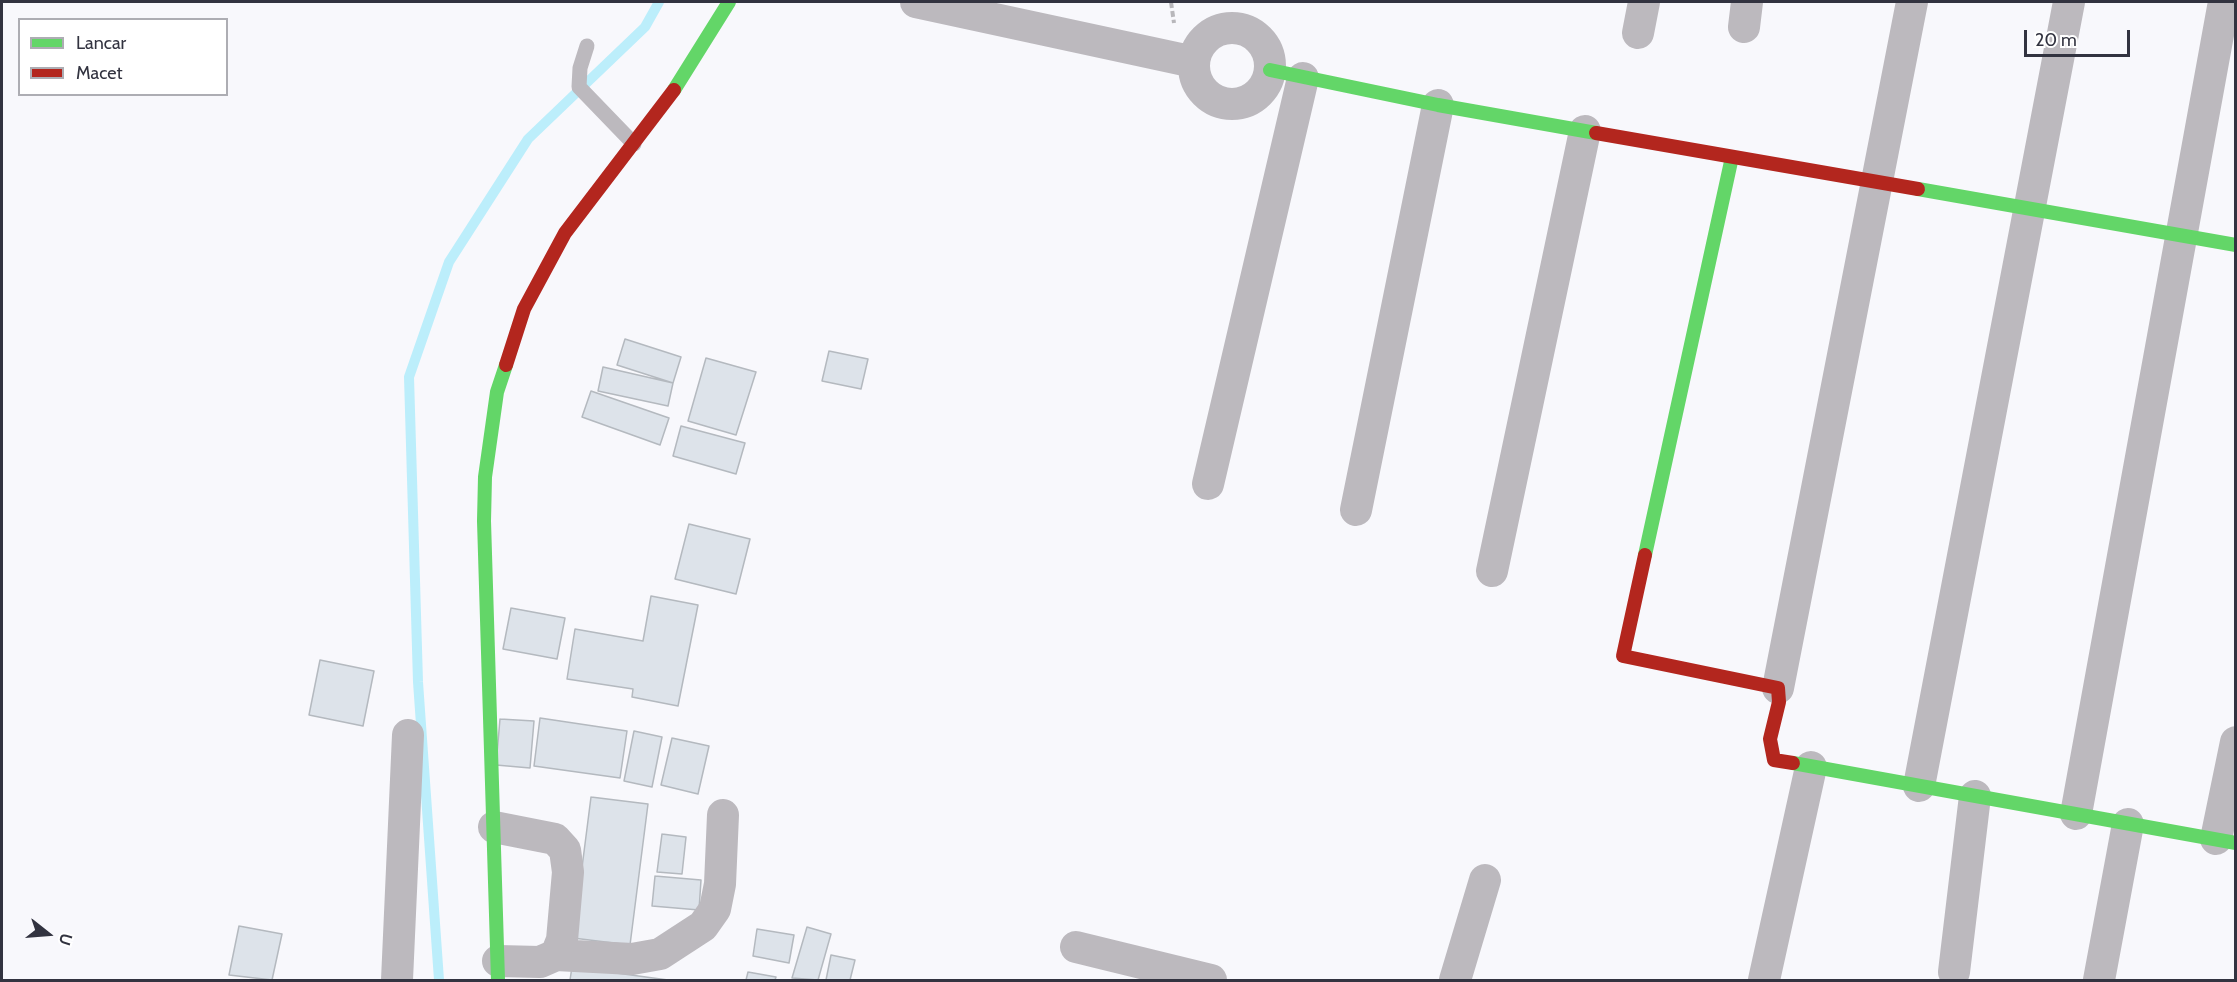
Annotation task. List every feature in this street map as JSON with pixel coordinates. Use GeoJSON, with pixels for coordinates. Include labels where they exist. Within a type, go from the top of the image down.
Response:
{"type":"FeatureCollection","features":[{"type":"Feature","properties":{"kind":"street"},"geometry":{"type":"LineString","coordinates":[[723,815],[720,884],[714,909],[703,926],[660,954],[632,959],[556,955],[540,962],[498,971],[485,477],[497,392],[509,350],[543,270],[565,232],[687,73],[729,2]]}},
{"type":"Feature","properties":{"kind":"street"},"geometry":{"type":"LineString","coordinates":[[916,2],[1194,62]]}},
{"type":"Feature","properties":{"kind":"street"},"geometry":{"type":"LineString","coordinates":[[1638,33],[1644,2]]}},
{"type":"Feature","properties":{"kind":"street"},"geometry":{"type":"LineString","coordinates":[[1912,2],[1875,182],[1778,688],[1779,702],[1770,739],[1774,760],[2226,841],[2235,742]]}},
{"type":"Feature","properties":{"kind":"street"},"geometry":{"type":"LineString","coordinates":[[1920,786],[2069,2]]}},
{"type":"Feature","properties":{"kind":"street"},"geometry":{"type":"LineString","coordinates":[[2076,814],[2223,7]]}},
{"type":"Feature","properties":{"kind":"street"},"geometry":{"type":"LineString","coordinates":[[1243,29],[1255,35],[1264,44],[1269,56],[1270,70],[1267,83],[1259,94],[1248,102],[1235,105],[1222,103],[1209,97],[1195,76],[1194,62],[1197,49],[1217,30],[1243,29]]}},
{"type":"Feature","properties":{"kind":"street"},"geometry":{"type":"LineString","coordinates":[[1270,70],[1438,105],[2235,245]]}},
{"type":"Feature","properties":{"kind":"street"},"geometry":{"type":"LineString","coordinates":[[1208,484],[1303,78]]}},
{"type":"Feature","properties":{"kind":"street"},"geometry":{"type":"LineString","coordinates":[[1356,510],[1438,105]]}},
{"type":"Feature","properties":{"kind":"street"},"geometry":{"type":"LineString","coordinates":[[1492,571],[1585,131]]}},
{"type":"Feature","properties":{"kind":"street"},"geometry":{"type":"LineString","coordinates":[[1732,157],[1623,656],[1778,688]]}},
{"type":"Feature","properties":{"kind":"street"},"geometry":{"type":"LineString","coordinates":[[397,981],[408,735]]}},
{"type":"Feature","properties":{"kind":"street"},"geometry":{"type":"LineString","coordinates":[[1764,981],[1811,767]]}},
{"type":"Feature","properties":{"kind":"street"},"geometry":{"type":"LineString","coordinates":[[1954,972],[1975,796]]}},
{"type":"Feature","properties":{"kind":"street"},"geometry":{"type":"LineString","coordinates":[[2099,981],[2128,824]]}},
{"type":"Feature","properties":{"kind":"street"},"geometry":{"type":"LineString","coordinates":[[494,827],[555,839],[566,850],[564,921],[562,940],[556,955]]}},
{"type":"Feature","properties":{"kind":"street"},"geometry":{"type":"LineString","coordinates":[[1455,981],[1485,880]]}},
{"type":"Feature","properties":{"kind":"street"},"geometry":{"type":"LineString","coordinates":[[1076,947],[1211,981]]}},
{"type":"Feature","properties":{"kind":"lane"},"geometry":{"type":"LineString","coordinates":[[587,46],[580,68],[579,87],[634,144]]}},
{"type":"Feature","properties":{"kind":"building"},"geometry":{"type":"Polygon","coordinates":[[[625,339],[681,357],[673,383],[617,365],[625,339]]]}},
{"type":"Feature","properties":{"kind":"building"},"geometry":{"type":"Polygon","coordinates":[[[829,351],[868,359],[861,389],[822,381],[829,351]]]}},
{"type":"Feature","properties":{"kind":"building"},"geometry":{"type":"Polygon","coordinates":[[[706,358],[756,372],[736,435],[688,421],[706,358]]]}},
{"type":"Feature","properties":{"kind":"building"},"geometry":{"type":"Polygon","coordinates":[[[603,367],[673,383],[668,406],[598,391],[603,367]]]}},
{"type":"Feature","properties":{"kind":"building"},"geometry":{"type":"Polygon","coordinates":[[[591,391],[669,418],[660,445],[582,417],[591,391]]]}},
{"type":"Feature","properties":{"kind":"building"},"geometry":{"type":"Polygon","coordinates":[[[681,426],[745,443],[736,474],[673,456],[681,426]]]}},
{"type":"Feature","properties":{"kind":"building"},"geometry":{"type":"Polygon","coordinates":[[[689,524],[750,539],[736,594],[675,579],[689,524]]]}},
{"type":"Feature","properties":{"kind":"building"},"geometry":{"type":"Polygon","coordinates":[[[651,596],[698,605],[678,706],[632,697],[633,689],[567,679],[575,629],[643,641],[651,596]]]}},
{"type":"Feature","properties":{"kind":"building"},"geometry":{"type":"Polygon","coordinates":[[[511,608],[565,618],[557,659],[503,649],[511,608]]]}},
{"type":"Feature","properties":{"kind":"building"},"geometry":{"type":"Polygon","coordinates":[[[320,660],[374,671],[363,726],[309,715],[320,660]]]}},
{"type":"Feature","properties":{"kind":"building"},"geometry":{"type":"Polygon","coordinates":[[[540,718],[627,731],[620,778],[534,766],[540,718]]]}},
{"type":"Feature","properties":{"kind":"building"},"geometry":{"type":"Polygon","coordinates":[[[500,719],[534,721],[530,768],[496,765],[500,719]]]}},
{"type":"Feature","properties":{"kind":"building"},"geometry":{"type":"Polygon","coordinates":[[[634,731],[662,737],[652,787],[624,781],[634,731]]]}},
{"type":"Feature","properties":{"kind":"building"},"geometry":{"type":"Polygon","coordinates":[[[672,738],[709,746],[698,794],[661,785],[672,738]]]}},
{"type":"Feature","properties":{"kind":"building"},"geometry":{"type":"Polygon","coordinates":[[[591,797],[648,804],[630,945],[573,938],[591,797]]]}},
{"type":"Feature","properties":{"kind":"building"},"geometry":{"type":"Polygon","coordinates":[[[662,834],[686,837],[682,874],[657,872],[662,834]]]}},
{"type":"Feature","properties":{"kind":"building"},"geometry":{"type":"Polygon","coordinates":[[[655,876],[701,880],[699,910],[652,906],[655,876]]]}},
{"type":"Feature","properties":{"kind":"building"},"geometry":{"type":"Polygon","coordinates":[[[239,926],[282,934],[272,980],[229,975],[239,926]]]}},
{"type":"Feature","properties":{"kind":"building"},"geometry":{"type":"Polygon","coordinates":[[[807,927],[831,934],[818,980],[792,978],[807,927]]]}},
{"type":"Feature","properties":{"kind":"building"},"geometry":{"type":"Polygon","coordinates":[[[757,929],[794,935],[789,963],[753,956],[757,929]]]}},
{"type":"Feature","properties":{"kind":"building"},"geometry":{"type":"Polygon","coordinates":[[[831,955],[855,960],[850,980],[826,980],[831,955]]]}},
{"type":"Feature","properties":{"kind":"building"},"geometry":{"type":"Polygon","coordinates":[[[572,967],[668,980],[570,980],[572,967]]]}},
{"type":"Feature","properties":{"kind":"building"},"geometry":{"type":"Polygon","coordinates":[[[748,972],[776,977],[775,980],[746,980],[748,972]]]}},
{"type":"Feature","properties":{"kind":"waterway"},"geometry":{"type":"LineString","coordinates":[[439,980],[418,682],[409,377],[449,262],[528,139],[645,27],[659,2]]}},
{"type":"Feature","properties":{"kind":"traffic: fast"},"geometry":{"type":"LineString","coordinates":[[674,90],[729,2]]}},
{"type":"Feature","properties":{"kind":"traffic: fast"},"geometry":{"type":"LineString","coordinates":[[1270,70],[1438,105],[1596,133]]}},
{"type":"Feature","properties":{"kind":"traffic: fast"},"geometry":{"type":"LineString","coordinates":[[1645,555],[1732,157]]}},
{"type":"Feature","properties":{"kind":"traffic: fast"},"geometry":{"type":"LineString","coordinates":[[1918,189],[2236,245]]}},
{"type":"Feature","properties":{"kind":"traffic: fast"},"geometry":{"type":"LineString","coordinates":[[498,980],[484,521],[485,477],[497,392],[506,365]]}},
{"type":"Feature","properties":{"kind":"traffic: fast"},"geometry":{"type":"LineString","coordinates":[[1793,763],[2236,843]]}},
{"type":"Feature","properties":{"kind":"traffic: jam"},"geometry":{"type":"LineString","coordinates":[[506,365],[524,309],[565,233],[674,90]]}},
{"type":"Feature","properties":{"kind":"traffic: jam"},"geometry":{"type":"LineString","coordinates":[[1596,133],[1918,189]]}},
{"type":"Feature","properties":{"kind":"traffic: jam"},"geometry":{"type":"LineString","coordinates":[[1645,555],[1623,656],[1778,688],[1779,702],[1770,739],[1774,760],[1793,763]]}}]}
